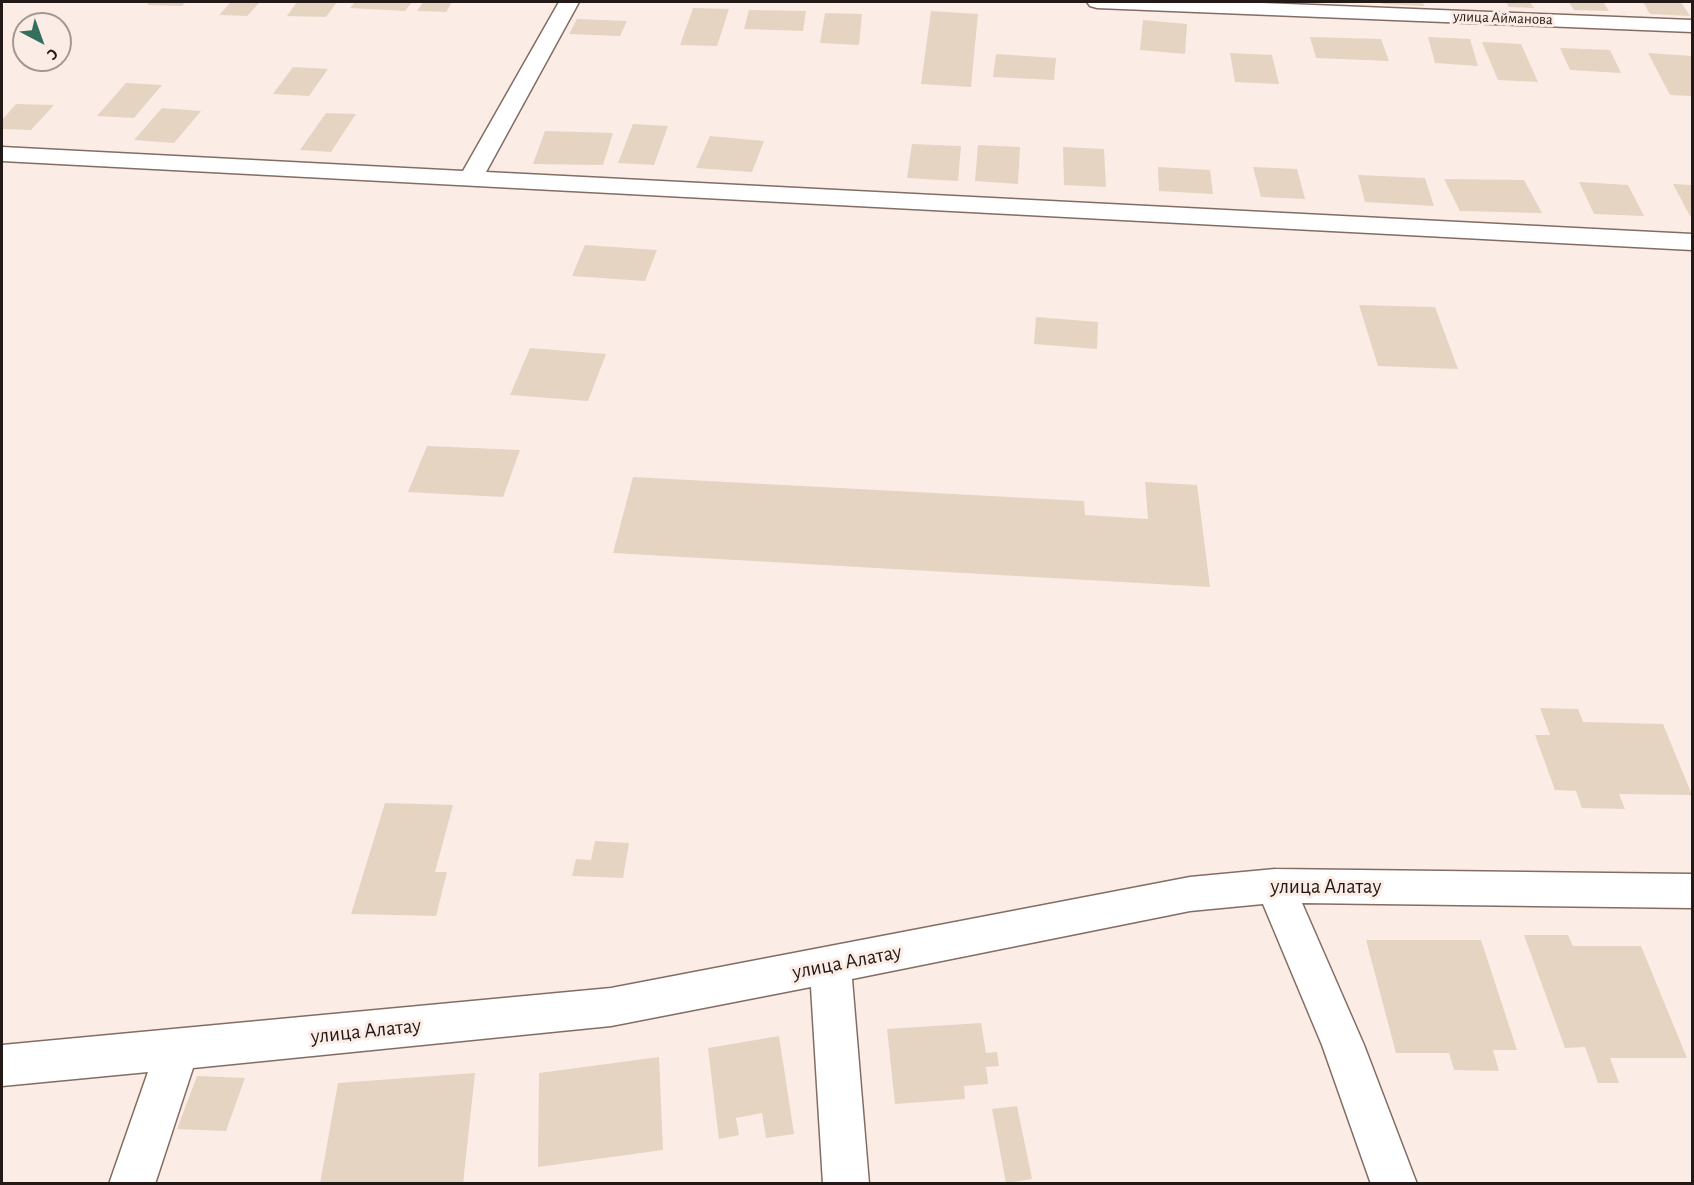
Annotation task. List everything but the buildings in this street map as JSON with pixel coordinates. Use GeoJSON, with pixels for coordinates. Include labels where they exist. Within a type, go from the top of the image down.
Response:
{"type":"FeatureCollection","features":[{"type":"Feature","properties":{"kind":"street"},"geometry":{"type":"LineString","coordinates":[[470,179],[569,2]]}},
{"type":"Feature","properties":{"kind":"street","name":"улица Айманова"},"geometry":{"type":"LineString","coordinates":[[1097,2],[1692,26]]}},
{"type":"Feature","properties":{"kind":"street"},"geometry":{"type":"LineString","coordinates":[[2,154],[1692,242]]}},
{"type":"Feature","properties":{"kind":"street"},"geometry":{"type":"LineString","coordinates":[[1275,886],[1343,1045],[1394,1184]]}},
{"type":"Feature","properties":{"kind":"street","name":"улица Алатау"},"geometry":{"type":"LineString","coordinates":[[2,1066],[611,1007],[1190,894],[1275,886],[1692,891]]}},
{"type":"Feature","properties":{"kind":"street"},"geometry":{"type":"LineString","coordinates":[[830,966],[846,1184]]}},
{"type":"Feature","properties":{"kind":"street"},"geometry":{"type":"LineString","coordinates":[[132,1184],[178,1049]]}}]}
